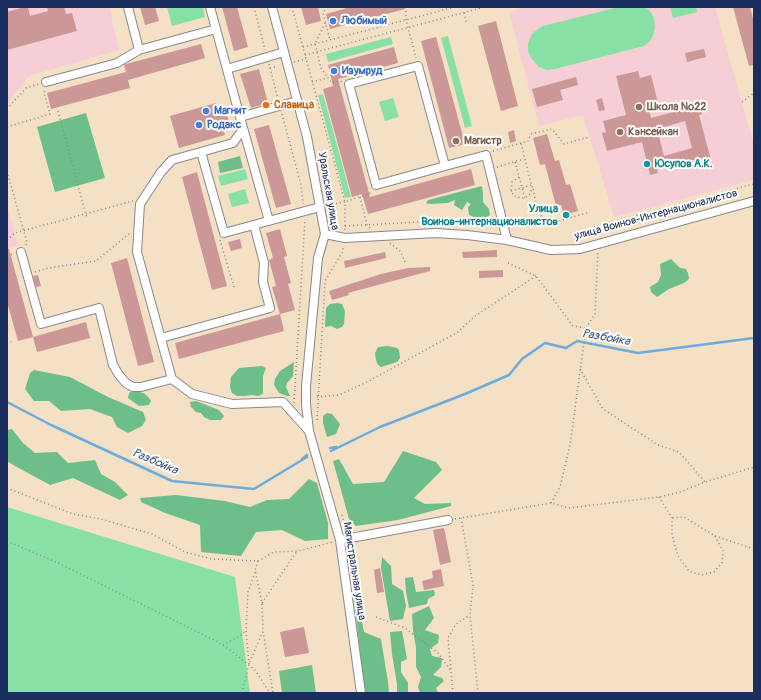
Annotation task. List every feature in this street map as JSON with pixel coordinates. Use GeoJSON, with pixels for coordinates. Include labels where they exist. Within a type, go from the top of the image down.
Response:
{"type":"FeatureCollection","features":[{"type":"Feature","properties":{"kind":"street"},"geometry":{"type":"LineString","coordinates":[[128,7],[139,50]]}},
{"type":"Feature","properties":{"kind":"street"},"geometry":{"type":"LineString","coordinates":[[210,7],[269,221]]}},
{"type":"Feature","properties":{"kind":"street","name":"Уральская улица"},"geometry":{"type":"LineString","coordinates":[[272,7],[307,137],[325,234],[318,258],[306,386],[309,431]]}},
{"type":"Feature","properties":{"kind":"street"},"geometry":{"type":"LineString","coordinates":[[46,82],[117,63],[139,50],[216,29]]}},
{"type":"Feature","properties":{"kind":"street"},"geometry":{"type":"LineString","coordinates":[[227,69],[284,52]]}},
{"type":"Feature","properties":{"kind":"street"},"geometry":{"type":"LineString","coordinates":[[445,166],[418,66],[349,84],[376,185],[486,155],[507,240]]}},
{"type":"Feature","properties":{"kind":"street"},"geometry":{"type":"LineString","coordinates":[[240,117],[298,101]]}},
{"type":"Feature","properties":{"kind":"street"},"geometry":{"type":"LineString","coordinates":[[243,129],[234,143],[172,160],[161,172],[140,204],[137,252],[172,379],[192,394],[232,404],[283,402],[309,431]]}},
{"type":"Feature","properties":{"kind":"street"},"geometry":{"type":"LineString","coordinates":[[201,152],[224,233],[320,207]]}},
{"type":"Feature","properties":{"kind":"street","name":"улица Воинов-Интернационалистов"},"geometry":{"type":"LineString","coordinates":[[325,234],[345,238],[436,233],[507,240],[551,250],[580,249],[754,201]]}},
{"type":"Feature","properties":{"kind":"street"},"geometry":{"type":"LineString","coordinates":[[161,338],[270,308],[263,282],[264,263],[254,225]]}},
{"type":"Feature","properties":{"kind":"street"},"geometry":{"type":"LineString","coordinates":[[21,252],[41,324],[99,308],[113,365],[118,375],[126,383],[133,387],[141,387],[172,379]]}},
{"type":"Feature","properties":{"kind":"street","name":"Магистральная улица"},"geometry":{"type":"LineString","coordinates":[[309,431],[340,540],[361,693]]}},
{"type":"Feature","properties":{"kind":"street"},"geometry":{"type":"LineString","coordinates":[[340,540],[448,520]]}},
{"type":"Feature","properties":{"kind":"path"},"geometry":{"type":"LineString","coordinates":[[254,7],[301,185],[305,218],[294,413]]}},
{"type":"Feature","properties":{"kind":"path"},"geometry":{"type":"LineString","coordinates":[[292,7],[345,202],[345,226],[457,220],[558,221],[590,212]]}},
{"type":"Feature","properties":{"kind":"path"},"geometry":{"type":"LineString","coordinates":[[326,7],[323,13],[330,40]]}},
{"type":"Feature","properties":{"kind":"path"},"geometry":{"type":"LineString","coordinates":[[405,7],[406,20],[418,66]]}},
{"type":"Feature","properties":{"kind":"path"},"geometry":{"type":"LineString","coordinates":[[303,47],[455,7]]}},
{"type":"Feature","properties":{"kind":"path"},"geometry":{"type":"LineString","coordinates":[[305,55],[485,7]]}},
{"type":"Feature","properties":{"kind":"path"},"geometry":{"type":"LineString","coordinates":[[464,13],[467,24]]}},
{"type":"Feature","properties":{"kind":"path"},"geometry":{"type":"LineString","coordinates":[[326,23],[315,44],[321,68],[332,84],[340,81],[349,84]]}},
{"type":"Feature","properties":{"kind":"path"},"geometry":{"type":"LineString","coordinates":[[294,62],[306,59]]}},
{"type":"Feature","properties":{"kind":"path"},"geometry":{"type":"LineString","coordinates":[[270,68],[275,67]]}},
{"type":"Feature","properties":{"kind":"path"},"geometry":{"type":"LineString","coordinates":[[312,82],[328,78]]}},
{"type":"Feature","properties":{"kind":"path"},"geometry":{"type":"LineString","coordinates":[[7,109],[26,88],[46,82],[44,93],[50,114],[7,127]]}},
{"type":"Feature","properties":{"kind":"path"},"geometry":{"type":"LineString","coordinates":[[742,102],[754,93]]}},
{"type":"Feature","properties":{"kind":"path"},"geometry":{"type":"LineString","coordinates":[[58,111],[87,219]]}},
{"type":"Feature","properties":{"kind":"path"},"geometry":{"type":"LineString","coordinates":[[486,155],[498,149],[528,141],[531,134],[552,129],[564,144],[589,137]]}},
{"type":"Feature","properties":{"kind":"path"},"geometry":{"type":"LineString","coordinates":[[521,143],[538,212],[541,216],[548,220]]}},
{"type":"Feature","properties":{"kind":"path"},"geometry":{"type":"LineString","coordinates":[[489,168],[525,159]]}},
{"type":"Feature","properties":{"kind":"path"},"geometry":{"type":"LineString","coordinates":[[514,162],[524,198]]}},
{"type":"Feature","properties":{"kind":"path"},"geometry":{"type":"LineString","coordinates":[[7,170],[27,243]]}},
{"type":"Feature","properties":{"kind":"path"},"geometry":{"type":"LineString","coordinates":[[519,177],[512,182],[511,191],[514,196],[524,198],[530,194],[532,186]]}},
{"type":"Feature","properties":{"kind":"path"},"geometry":{"type":"LineString","coordinates":[[594,227],[754,184]]}},
{"type":"Feature","properties":{"kind":"path"},"geometry":{"type":"LineString","coordinates":[[320,207],[373,194],[376,185]]}},
{"type":"Feature","properties":{"kind":"path"},"geometry":{"type":"LineString","coordinates":[[511,191],[532,186]]}},
{"type":"Feature","properties":{"kind":"path"},"geometry":{"type":"LineString","coordinates":[[360,197],[367,225]]}},
{"type":"Feature","properties":{"kind":"path"},"geometry":{"type":"LineString","coordinates":[[7,240],[15,233],[136,200]]}},
{"type":"Feature","properties":{"kind":"path"},"geometry":{"type":"LineString","coordinates":[[639,211],[640,215]]}},
{"type":"Feature","properties":{"kind":"path"},"geometry":{"type":"LineString","coordinates":[[631,213],[636,225]]}},
{"type":"Feature","properties":{"kind":"path"},"geometry":{"type":"LineString","coordinates":[[27,274],[48,268],[96,261],[139,225]]}},
{"type":"Feature","properties":{"kind":"path"},"geometry":{"type":"LineString","coordinates":[[551,503],[560,487],[570,445],[586,328],[595,314],[598,244]]}},
{"type":"Feature","properties":{"kind":"path"},"geometry":{"type":"LineString","coordinates":[[316,423],[325,281],[343,250]]}},
{"type":"Feature","properties":{"kind":"path"},"geometry":{"type":"LineString","coordinates":[[508,263],[536,276],[573,326],[586,328]]}},
{"type":"Feature","properties":{"kind":"path"},"geometry":{"type":"LineString","coordinates":[[317,397],[339,395],[369,381],[458,332],[475,316],[536,276]]}},
{"type":"Feature","properties":{"kind":"path"},"geometry":{"type":"LineString","coordinates":[[7,340],[11,342]]}},
{"type":"Feature","properties":{"kind":"path"},"geometry":{"type":"LineString","coordinates":[[580,369],[603,409],[658,445],[679,452],[705,482]]}},
{"type":"Feature","properties":{"kind":"path"},"geometry":{"type":"LineString","coordinates":[[448,520],[551,503],[569,508],[659,497],[680,492],[705,482],[754,467]]}},
{"type":"Feature","properties":{"kind":"path"},"geometry":{"type":"LineString","coordinates":[[7,488],[73,514],[101,519],[152,534],[185,552],[212,559],[258,561],[274,552],[298,550],[325,545],[340,540]]}},
{"type":"Feature","properties":{"kind":"path"},"geometry":{"type":"LineString","coordinates":[[659,497],[672,518],[672,535],[678,556],[689,571],[701,575],[714,572],[722,563],[723,551],[715,536]]}},
{"type":"Feature","properties":{"kind":"path"},"geometry":{"type":"LineString","coordinates":[[672,518],[684,517],[715,536],[754,548]]}},
{"type":"Feature","properties":{"kind":"path"},"geometry":{"type":"LineString","coordinates":[[462,518],[473,586],[470,615],[478,693]]}},
{"type":"Feature","properties":{"kind":"path"},"geometry":{"type":"LineString","coordinates":[[7,541],[56,562],[223,645],[249,664],[261,677],[270,693]]}},
{"type":"Feature","properties":{"kind":"path"},"geometry":{"type":"LineString","coordinates":[[262,603],[298,550]]}},
{"type":"Feature","properties":{"kind":"path"},"geometry":{"type":"LineString","coordinates":[[249,664],[246,630],[248,592],[258,561]]}},
{"type":"Feature","properties":{"kind":"path"},"geometry":{"type":"LineString","coordinates":[[255,570],[262,603],[263,631],[274,693]]}},
{"type":"Feature","properties":{"kind":"path"},"geometry":{"type":"LineString","coordinates":[[454,693],[448,638],[456,624],[470,615]]}},
{"type":"Feature","properties":{"kind":"path"},"geometry":{"type":"LineString","coordinates":[[376,617],[405,628],[438,653],[451,671]]}},
{"type":"Feature","properties":{"kind":"path"},"geometry":{"type":"LineString","coordinates":[[223,645],[240,636],[246,630]]}},
{"type":"Feature","properties":{"kind":"path"},"geometry":{"type":"LineString","coordinates":[[242,693],[249,664],[263,631]]}},
{"type":"Feature","properties":{"kind":"shaded area"},"geometry":{"type":"Polygon","coordinates":[[[7,7],[109,7],[119,50],[29,76],[7,104],[7,7]]]}},
{"type":"Feature","properties":{"kind":"shaded area","name":"Школа №22"},"geometry":{"type":"Polygon","coordinates":[[[527,7],[715,7],[754,146],[754,180],[614,217],[583,115],[539,126],[509,12],[527,7]]]}},
{"type":"Feature","properties":{"kind":"shaded area"},"geometry":{"type":"Polygon","coordinates":[[[7,204],[18,246],[7,249],[7,204]]]}},
{"type":"Feature","properties":{"kind":"green space"},"geometry":{"type":"Polygon","coordinates":[[[167,7],[203,7],[205,17],[172,26],[167,7]]]}},
{"type":"Feature","properties":{"kind":"green space"},"geometry":{"type":"Polygon","coordinates":[[[619,7],[645,7],[650,11],[654,18],[655,27],[653,36],[644,46],[547,70],[539,67],[531,58],[528,51],[528,44],[532,34],[543,26],[619,7]]]}},
{"type":"Feature","properties":{"kind":"green space"},"geometry":{"type":"Polygon","coordinates":[[[670,7],[696,7],[697,12],[673,18],[670,7]]]}},
{"type":"Feature","properties":{"kind":"green space"},"geometry":{"type":"Polygon","coordinates":[[[448,36],[472,126],[465,128],[441,38],[448,36]]]}},
{"type":"Feature","properties":{"kind":"green space"},"geometry":{"type":"Polygon","coordinates":[[[391,37],[393,44],[328,62],[326,54],[391,37]]]}},
{"type":"Feature","properties":{"kind":"green space"},"geometry":{"type":"Polygon","coordinates":[[[323,94],[351,197],[345,198],[318,95],[323,94]]]}},
{"type":"Feature","properties":{"kind":"green space"},"geometry":{"type":"Polygon","coordinates":[[[393,98],[399,117],[385,121],[379,102],[393,98]]]}},
{"type":"Feature","properties":{"kind":"green space"},"geometry":{"type":"Polygon","coordinates":[[[86,113],[105,178],[55,192],[37,127],[86,113]]]}},
{"type":"Feature","properties":{"kind":"green space"},"geometry":{"type":"Polygon","coordinates":[[[240,156],[243,168],[220,173],[218,162],[240,156]]]}},
{"type":"Feature","properties":{"kind":"green space"},"geometry":{"type":"Polygon","coordinates":[[[245,169],[248,179],[221,186],[218,176],[245,169]]]}},
{"type":"Feature","properties":{"kind":"green space"},"geometry":{"type":"Polygon","coordinates":[[[482,186],[483,202],[489,209],[490,215],[482,220],[469,215],[468,207],[471,204],[467,202],[462,210],[454,205],[455,200],[448,203],[426,203],[428,200],[482,186]]]}},
{"type":"Feature","properties":{"kind":"green space"},"geometry":{"type":"Polygon","coordinates":[[[245,189],[249,203],[232,207],[228,194],[245,189]]]}},
{"type":"Feature","properties":{"kind":"green space"},"geometry":{"type":"Polygon","coordinates":[[[671,259],[680,268],[686,269],[689,279],[657,297],[651,292],[650,287],[658,282],[661,275],[660,264],[671,259]]]}},
{"type":"Feature","properties":{"kind":"green space"},"geometry":{"type":"Polygon","coordinates":[[[330,304],[342,304],[345,311],[344,324],[342,327],[337,329],[331,326],[325,327],[326,308],[330,304]]]}},
{"type":"Feature","properties":{"kind":"green space"},"geometry":{"type":"Polygon","coordinates":[[[388,346],[399,350],[400,358],[394,363],[381,367],[378,365],[375,353],[378,347],[388,346]]]}},
{"type":"Feature","properties":{"kind":"green space"},"geometry":{"type":"Polygon","coordinates":[[[294,362],[293,376],[287,383],[286,387],[290,396],[287,396],[279,393],[274,385],[275,379],[280,371],[294,362]]]}},
{"type":"Feature","properties":{"kind":"green space"},"geometry":{"type":"Polygon","coordinates":[[[262,366],[266,368],[263,376],[263,394],[258,396],[237,396],[232,393],[230,387],[231,377],[239,368],[262,366]]]}},
{"type":"Feature","properties":{"kind":"green space"},"geometry":{"type":"Polygon","coordinates":[[[34,370],[70,377],[108,397],[143,412],[146,420],[142,426],[128,433],[117,427],[112,417],[90,409],[61,411],[49,401],[34,401],[25,389],[30,373],[34,370]]]}},
{"type":"Feature","properties":{"kind":"green space"},"geometry":{"type":"Polygon","coordinates":[[[135,390],[145,394],[149,398],[151,401],[149,405],[139,406],[128,398],[129,393],[135,390]]]}},
{"type":"Feature","properties":{"kind":"green space"},"geometry":{"type":"Polygon","coordinates":[[[196,401],[219,410],[224,416],[221,420],[210,420],[204,417],[201,413],[196,412],[191,407],[190,402],[196,401]]]}},
{"type":"Feature","properties":{"kind":"green space"},"geometry":{"type":"Polygon","coordinates":[[[327,413],[332,414],[340,424],[336,434],[327,437],[323,423],[323,416],[327,413]]]}},
{"type":"Feature","properties":{"kind":"green space"},"geometry":{"type":"Polygon","coordinates":[[[12,429],[23,443],[35,453],[57,452],[68,463],[95,460],[101,474],[115,482],[128,495],[120,500],[73,478],[50,485],[15,466],[7,461],[7,430],[12,429]]]}},
{"type":"Feature","properties":{"kind":"green space"},"geometry":{"type":"Polygon","coordinates":[[[403,451],[436,462],[442,470],[414,498],[425,504],[451,503],[451,506],[398,520],[356,526],[349,519],[333,461],[339,459],[353,484],[384,482],[403,451]]]}},
{"type":"Feature","properties":{"kind":"green space"},"geometry":{"type":"Polygon","coordinates":[[[309,479],[317,483],[328,523],[328,539],[305,541],[282,530],[256,532],[241,556],[201,552],[200,525],[165,513],[141,502],[140,498],[176,495],[225,501],[250,507],[267,500],[289,499],[309,479]]]}},
{"type":"Feature","properties":{"kind":"green space"},"geometry":{"type":"Polygon","coordinates":[[[7,507],[235,577],[250,693],[7,693],[7,507]]]}},
{"type":"Feature","properties":{"kind":"green space"},"geometry":{"type":"Polygon","coordinates":[[[382,557],[391,566],[392,584],[403,591],[406,606],[403,619],[390,621],[381,568],[382,557]]]}},
{"type":"Feature","properties":{"kind":"green space"},"geometry":{"type":"Polygon","coordinates":[[[413,577],[416,592],[434,590],[435,595],[428,599],[427,604],[409,608],[405,578],[413,577]]]}},
{"type":"Feature","properties":{"kind":"green space"},"geometry":{"type":"Polygon","coordinates":[[[361,589],[362,602],[359,607],[364,632],[381,639],[389,693],[365,693],[353,591],[361,589]]]}},
{"type":"Feature","properties":{"kind":"green space"},"geometry":{"type":"Polygon","coordinates":[[[429,606],[434,618],[425,630],[439,635],[438,643],[430,649],[432,656],[442,658],[441,667],[433,675],[442,678],[444,681],[436,688],[438,693],[420,693],[418,687],[421,677],[416,667],[416,647],[412,614],[429,606]]]}},
{"type":"Feature","properties":{"kind":"green space"},"geometry":{"type":"Polygon","coordinates":[[[402,631],[407,659],[401,662],[401,672],[408,683],[408,693],[397,693],[392,654],[390,632],[402,631]]]}},
{"type":"Feature","properties":{"kind":"green space"},"geometry":{"type":"Polygon","coordinates":[[[312,665],[316,693],[282,693],[279,671],[312,665]]]}},
{"type":"Feature","properties":{"kind":"building"},"geometry":{"type":"Polygon","coordinates":[[[28,7],[30,16],[48,11],[47,7],[64,7],[66,14],[72,13],[77,31],[7,50],[7,12],[28,7]]]}},
{"type":"Feature","properties":{"kind":"building"},"geometry":{"type":"Polygon","coordinates":[[[140,7],[155,7],[159,21],[145,25],[140,7]]]}},
{"type":"Feature","properties":{"kind":"building"},"geometry":{"type":"Polygon","coordinates":[[[222,7],[237,7],[248,47],[234,51],[222,7]]]}},
{"type":"Feature","properties":{"kind":"building"},"geometry":{"type":"Polygon","coordinates":[[[301,7],[318,7],[321,21],[306,25],[301,7]]]}},
{"type":"Feature","properties":{"kind":"building"},"geometry":{"type":"Polygon","coordinates":[[[351,7],[405,7],[405,9],[330,29],[326,14],[351,7]]]}},
{"type":"Feature","properties":{"kind":"building"},"geometry":{"type":"Polygon","coordinates":[[[733,7],[750,7],[754,22],[754,65],[749,66],[733,7]]]}},
{"type":"Feature","properties":{"kind":"building"},"geometry":{"type":"Polygon","coordinates":[[[496,21],[518,106],[501,111],[478,26],[496,21]]]}},
{"type":"Feature","properties":{"kind":"building"},"geometry":{"type":"Polygon","coordinates":[[[436,37],[465,144],[449,148],[421,41],[436,37]]]}},
{"type":"Feature","properties":{"kind":"building"},"geometry":{"type":"Polygon","coordinates":[[[201,44],[205,58],[128,80],[130,88],[51,109],[47,93],[126,72],[124,65],[126,64],[201,44]]]}},
{"type":"Feature","properties":{"kind":"building"},"geometry":{"type":"Polygon","coordinates":[[[394,47],[398,63],[338,79],[370,197],[471,169],[475,185],[368,214],[362,194],[352,197],[323,89],[333,86],[328,65],[394,47]]]}},
{"type":"Feature","properties":{"kind":"building"},"geometry":{"type":"Polygon","coordinates":[[[704,49],[706,57],[687,62],[685,53],[704,49]]]}},
{"type":"Feature","properties":{"kind":"building"},"geometry":{"type":"Polygon","coordinates":[[[259,69],[268,103],[251,108],[240,74],[259,69]]]}},
{"type":"Feature","properties":{"kind":"building"},"geometry":{"type":"Polygon","coordinates":[[[638,71],[640,78],[651,75],[658,103],[648,106],[651,118],[700,105],[702,114],[699,115],[711,160],[703,162],[702,158],[657,169],[658,173],[650,175],[642,142],[607,151],[602,133],[606,132],[603,121],[626,115],[616,76],[638,71]],[[685,121],[657,129],[664,156],[692,148],[685,121]]]}},
{"type":"Feature","properties":{"kind":"building"},"geometry":{"type":"Polygon","coordinates":[[[576,77],[578,85],[560,90],[563,100],[537,107],[532,89],[576,77]]]}},
{"type":"Feature","properties":{"kind":"building"},"geometry":{"type":"Polygon","coordinates":[[[602,98],[605,110],[599,111],[596,100],[602,98]]]}},
{"type":"Feature","properties":{"kind":"building","name":"Родакс"},"geometry":{"type":"Polygon","coordinates":[[[216,103],[218,110],[227,113],[229,122],[223,129],[225,135],[179,148],[170,116],[216,103]]]}},
{"type":"Feature","properties":{"kind":"building"},"geometry":{"type":"Polygon","coordinates":[[[269,125],[291,204],[276,208],[254,129],[269,125]]]}},
{"type":"Feature","properties":{"kind":"building"},"geometry":{"type":"Polygon","coordinates":[[[514,130],[516,141],[510,143],[508,132],[514,130]]]}},
{"type":"Feature","properties":{"kind":"building"},"geometry":{"type":"Polygon","coordinates":[[[547,134],[555,161],[559,160],[566,185],[570,184],[578,211],[564,215],[561,205],[556,206],[545,164],[540,165],[533,138],[547,134]]]}},
{"type":"Feature","properties":{"kind":"building"},"geometry":{"type":"Polygon","coordinates":[[[197,172],[227,286],[212,290],[182,177],[197,172]]]}},
{"type":"Feature","properties":{"kind":"building"},"geometry":{"type":"Polygon","coordinates":[[[280,229],[287,256],[284,257],[291,283],[288,284],[295,310],[280,314],[272,287],[276,286],[269,260],[273,258],[266,233],[280,229]]]}},
{"type":"Feature","properties":{"kind":"building"},"geometry":{"type":"Polygon","coordinates":[[[240,239],[242,248],[231,251],[228,242],[240,239]]]}},
{"type":"Feature","properties":{"kind":"building"},"geometry":{"type":"Polygon","coordinates":[[[7,249],[9,249],[33,337],[18,341],[7,302],[7,249]]]}},
{"type":"Feature","properties":{"kind":"building"},"geometry":{"type":"Polygon","coordinates":[[[497,250],[497,257],[463,258],[462,252],[497,250]]]}},
{"type":"Feature","properties":{"kind":"building"},"geometry":{"type":"Polygon","coordinates":[[[385,252],[386,258],[345,268],[344,261],[385,252]]]}},
{"type":"Feature","properties":{"kind":"building"},"geometry":{"type":"Polygon","coordinates":[[[127,258],[154,362],[138,366],[111,263],[127,258]]]}},
{"type":"Feature","properties":{"kind":"building"},"geometry":{"type":"Polygon","coordinates":[[[430,267],[430,271],[348,293],[349,295],[332,300],[329,291],[381,274],[408,268],[430,267]]]}},
{"type":"Feature","properties":{"kind":"building"},"geometry":{"type":"Polygon","coordinates":[[[503,270],[503,277],[479,278],[479,271],[503,270]]]}},
{"type":"Feature","properties":{"kind":"building"},"geometry":{"type":"Polygon","coordinates":[[[38,275],[41,286],[36,287],[33,276],[38,275]]]}},
{"type":"Feature","properties":{"kind":"building"},"geometry":{"type":"Polygon","coordinates":[[[280,314],[284,331],[179,359],[175,343],[280,314]]]}},
{"type":"Feature","properties":{"kind":"building"},"geometry":{"type":"Polygon","coordinates":[[[86,322],[90,338],[37,352],[33,337],[86,322]]]}},
{"type":"Feature","properties":{"kind":"building"},"geometry":{"type":"Polygon","coordinates":[[[444,528],[451,562],[440,565],[433,530],[444,528]]]}},
{"type":"Feature","properties":{"kind":"building"},"geometry":{"type":"Polygon","coordinates":[[[380,568],[384,592],[377,593],[374,570],[380,568]]]}},
{"type":"Feature","properties":{"kind":"building"},"geometry":{"type":"Polygon","coordinates":[[[441,569],[444,586],[424,590],[422,581],[433,578],[432,571],[441,569]]]}},
{"type":"Feature","properties":{"kind":"building"},"geometry":{"type":"Polygon","coordinates":[[[304,627],[309,653],[285,657],[280,632],[304,627]]]}},
{"type":"Feature","properties":{"kind":"waterway","name":"Разбойка"},"geometry":{"type":"LineString","coordinates":[[331,451],[380,427],[509,375],[522,359],[545,343],[566,348],[577,341],[638,353],[754,338]]}},
{"type":"Feature","properties":{"kind":"waterway","name":"Разбойка"},"geometry":{"type":"LineString","coordinates":[[7,402],[51,425],[172,481],[254,489],[307,457]]}},
{"type":"Feature","properties":{"kind":"waterway","name":"Разбойка"},"geometry":{"type":"LineString","coordinates":[[330,448],[336,447]]}},
{"type":"Feature","properties":{"kind":"waterway","name":"Разбойка"},"geometry":{"type":"LineString","coordinates":[[302,459],[307,455]]}},
{"type":"Feature","properties":{"kind":"place","name":"Любимый"},"geometry":{"type":"Point","coordinates":[333,21]}},
{"type":"Feature","properties":{"kind":"place","name":"Изумруд"},"geometry":{"type":"Point","coordinates":[334,71]}},
{"type":"Feature","properties":{"kind":"place","name":"Славица"},"geometry":{"type":"Point","coordinates":[266,105]}},
{"type":"Feature","properties":{"kind":"place","name":"Школа №22"},"geometry":{"type":"Point","coordinates":[639,107]}},
{"type":"Feature","properties":{"kind":"place","name":"Магнит"},"geometry":{"type":"Point","coordinates":[206,111]}},
{"type":"Feature","properties":{"kind":"place","name":"Родакс"},"geometry":{"type":"Point","coordinates":[199,125]}},
{"type":"Feature","properties":{"kind":"place","name":"Кэнсейкан"},"geometry":{"type":"Point","coordinates":[620,132]}},
{"type":"Feature","properties":{"kind":"place","name":"Магистр"},"geometry":{"type":"Point","coordinates":[456,141]}},
{"type":"Feature","properties":{"kind":"place","name":"Юсупов А.К."},"geometry":{"type":"Point","coordinates":[647,164]}},
{"type":"Feature","properties":{"kind":"place","name":"Улица Воинов-интернационалистов"},"geometry":{"type":"Point","coordinates":[566,215]}}]}
